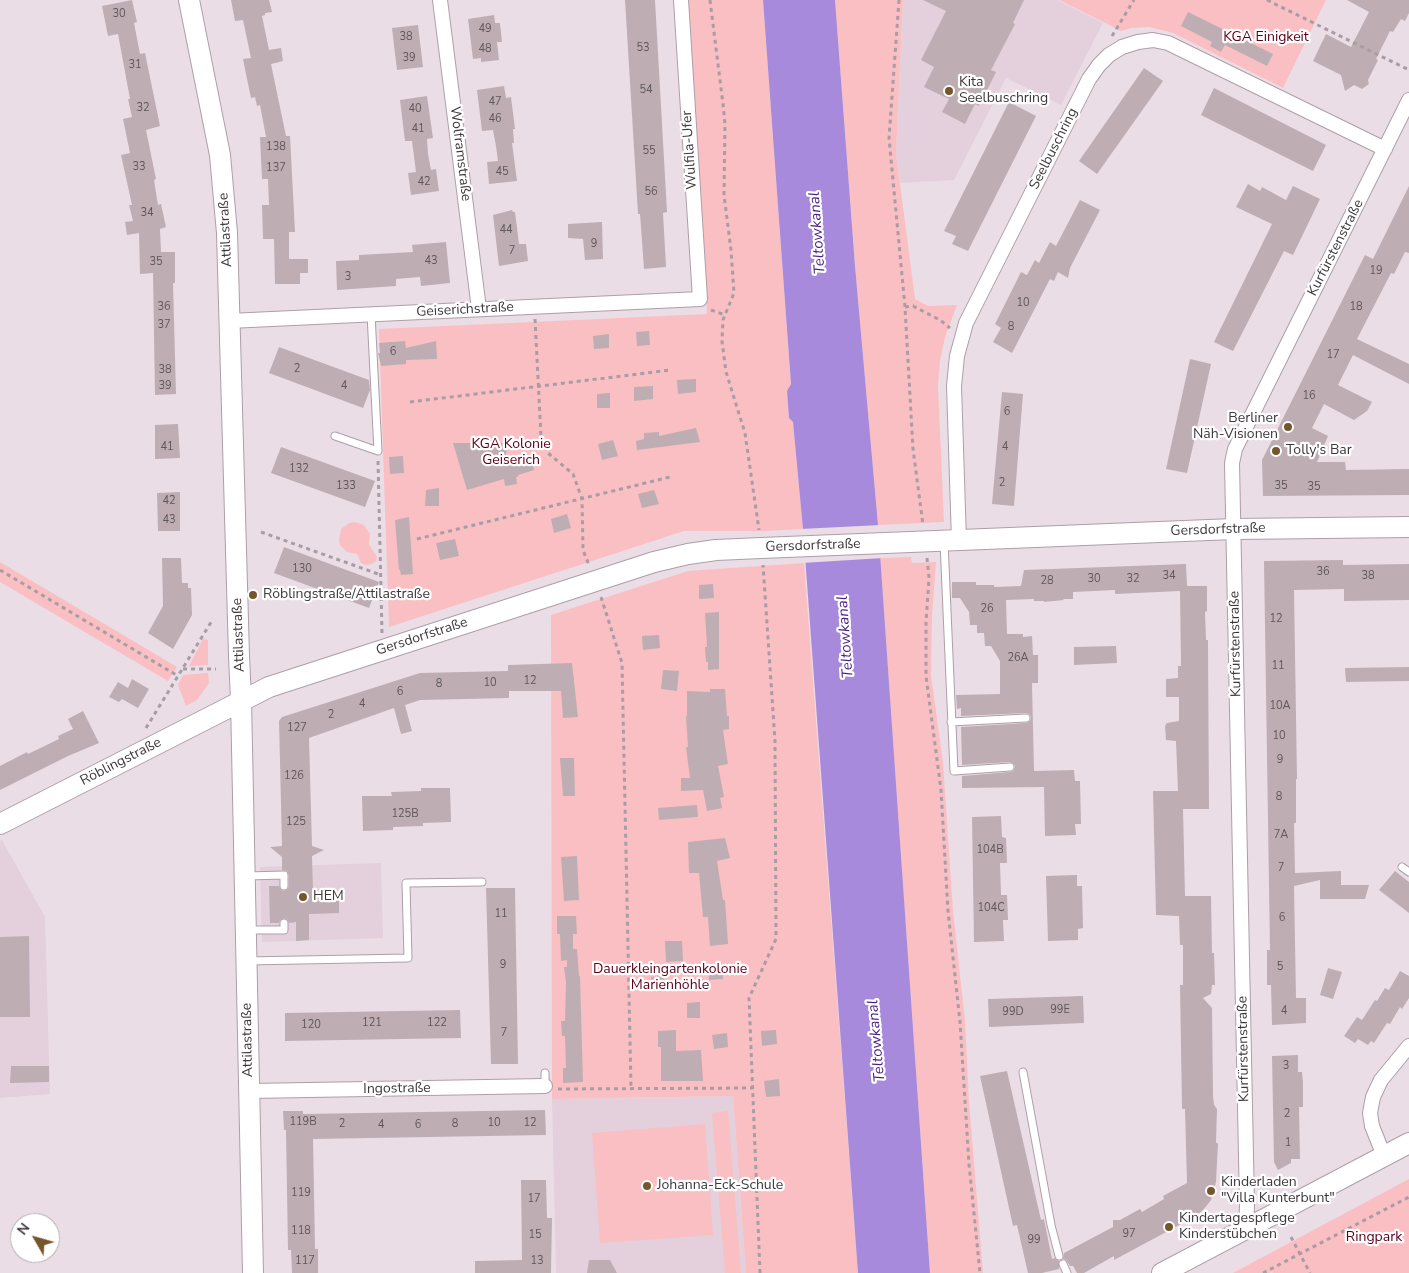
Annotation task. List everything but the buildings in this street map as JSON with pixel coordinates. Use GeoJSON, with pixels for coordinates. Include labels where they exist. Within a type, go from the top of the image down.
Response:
{"type":"FeatureCollection","features":[{"type":"Feature","properties":{"kind":"main road","name":"Attilastraße"},"geometry":{"type":"LineString","coordinates":[[189,0],[222,173],[227,233],[239,656],[242,700],[253,1273]]}},
{"type":"Feature","properties":{"kind":"main road","name":"Gersdorfstraße"},"geometry":{"type":"LineString","coordinates":[[242,700],[269,688],[654,562],[716,550],[1234,529],[1409,527]]}},
{"type":"Feature","properties":{"kind":"main road","name":"Röblingstraße"},"geometry":{"type":"LineString","coordinates":[[0,824],[242,700]]}},
{"type":"Feature","properties":{"kind":"main road"},"geometry":{"type":"LineString","coordinates":[[1162,1273],[1409,1143]]}},
{"type":"Feature","properties":{"kind":"street","name":"Wolframstraße"},"geometry":{"type":"LineString","coordinates":[[440,0],[479,309]]}},
{"type":"Feature","properties":{"kind":"street","name":"Wulfila-Ufer"},"geometry":{"type":"LineString","coordinates":[[681,0],[700,299]]}},
{"type":"Feature","properties":{"kind":"street","name":"Seelbuschring"},"geometry":{"type":"LineString","coordinates":[[951,541],[954,386],[957,356],[966,323],[1089,79],[1109,55],[1122,47],[1138,42],[1153,40],[1168,43],[1385,149]]}},
{"type":"Feature","properties":{"kind":"street","name":"Kurfürstenstraße"},"geometry":{"type":"LineString","coordinates":[[1246,1229],[1232,462],[1235,449],[1409,100]]}},
{"type":"Feature","properties":{"kind":"street","name":"Geiserichstraße"},"geometry":{"type":"LineString","coordinates":[[229,321],[700,299]]}},
{"type":"Feature","properties":{"kind":"street"},"geometry":{"type":"LineString","coordinates":[[1384,1156],[1372,1126],[1370,1113],[1373,1097],[1381,1080],[1409,1046]]}},
{"type":"Feature","properties":{"kind":"street","name":"Ingostraße"},"geometry":{"type":"LineString","coordinates":[[250,1091],[545,1080]]}},
{"type":"Feature","properties":{"kind":"lane"},"geometry":{"type":"LineString","coordinates":[[334,436],[378,451],[371,314]]}},
{"type":"Feature","properties":{"kind":"lane"},"geometry":{"type":"LineString","coordinates":[[951,541],[951,722],[954,771],[1010,768]]}},
{"type":"Feature","properties":{"kind":"lane"},"geometry":{"type":"LineString","coordinates":[[951,722],[1026,718]]}},
{"type":"Feature","properties":{"kind":"lane"},"geometry":{"type":"LineString","coordinates":[[1402,867],[1409,872]]}},
{"type":"Feature","properties":{"kind":"lane"},"geometry":{"type":"LineString","coordinates":[[245,876],[284,875],[284,886]]}},
{"type":"Feature","properties":{"kind":"lane"},"geometry":{"type":"LineString","coordinates":[[247,962],[408,958],[406,883],[482,882]]}},
{"type":"Feature","properties":{"kind":"lane"},"geometry":{"type":"LineString","coordinates":[[246,930],[284,930],[284,922]]}},
{"type":"Feature","properties":{"kind":"lane"},"geometry":{"type":"LineString","coordinates":[[1023,1072],[1051,1225],[1059,1256]]}},
{"type":"Feature","properties":{"kind":"lane"},"geometry":{"type":"LineString","coordinates":[[1063,1264],[1067,1273]]}},
{"type":"Feature","properties":{"kind":"path"},"geometry":{"type":"LineString","coordinates":[[710,0],[724,104],[724,195],[734,293],[725,315],[722,329],[723,356],[744,433],[762,548],[775,741],[776,939],[749,998],[760,1273]]}},
{"type":"Feature","properties":{"kind":"path"},"geometry":{"type":"LineString","coordinates":[[899,0],[889,138],[905,307],[913,449],[924,526]]}},
{"type":"Feature","properties":{"kind":"path"},"geometry":{"type":"LineString","coordinates":[[1118,25],[1134,0]]}},
{"type":"Feature","properties":{"kind":"path"},"geometry":{"type":"LineString","coordinates":[[1266,0],[1407,69]]}},
{"type":"Feature","properties":{"kind":"path"},"geometry":{"type":"LineString","coordinates":[[535,306],[537,386],[541,438],[548,453],[573,474],[582,499],[583,550],[589,565]]}},
{"type":"Feature","properties":{"kind":"path"},"geometry":{"type":"LineString","coordinates":[[905,307],[913,306],[940,320],[956,334]]}},
{"type":"Feature","properties":{"kind":"path"},"geometry":{"type":"LineString","coordinates":[[712,310],[725,315]]}},
{"type":"Feature","properties":{"kind":"path"},"geometry":{"type":"LineString","coordinates":[[410,402],[671,370]]}},
{"type":"Feature","properties":{"kind":"path"},"geometry":{"type":"LineString","coordinates":[[378,451],[382,632]]}},
{"type":"Feature","properties":{"kind":"path"},"geometry":{"type":"LineString","coordinates":[[417,540],[670,477]]}},
{"type":"Feature","properties":{"kind":"path"},"geometry":{"type":"LineString","coordinates":[[261,532],[381,575]]}},
{"type":"Feature","properties":{"kind":"path"},"geometry":{"type":"LineString","coordinates":[[927,558],[929,578],[926,622],[926,676],[941,790],[948,911],[960,1022],[969,1164],[980,1273]]}},
{"type":"Feature","properties":{"kind":"path"},"geometry":{"type":"LineString","coordinates":[[0,570],[178,676]]}},
{"type":"Feature","properties":{"kind":"path"},"geometry":{"type":"LineString","coordinates":[[601,597],[622,663],[630,1088]]}},
{"type":"Feature","properties":{"kind":"path"},"geometry":{"type":"LineString","coordinates":[[144,733],[213,619]]}},
{"type":"Feature","properties":{"kind":"path"},"geometry":{"type":"LineString","coordinates":[[182,669],[216,670]]}},
{"type":"Feature","properties":{"kind":"path"},"geometry":{"type":"LineString","coordinates":[[559,1090],[752,1088]]}},
{"type":"Feature","properties":{"kind":"path"},"geometry":{"type":"LineString","coordinates":[[1263,1273],[1409,1197]]}},
{"type":"Feature","properties":{"kind":"path"},"geometry":{"type":"LineString","coordinates":[[1291,1237],[1310,1273]]}},
{"type":"Feature","properties":{"kind":"shaded area","name":"Kita Seelbuschring"},"geometry":{"type":"Polygon","coordinates":[[[903,0],[1057,0],[1103,23],[1061,105],[1006,78],[954,180],[900,183],[896,153],[903,0]]]}},
{"type":"Feature","properties":{"kind":"shaded area"},"geometry":{"type":"Polygon","coordinates":[[[2,840],[45,917],[50,1094],[0,1098],[0,841],[2,840]]]}},
{"type":"Feature","properties":{"kind":"shaded area"},"geometry":{"type":"Polygon","coordinates":[[[381,863],[383,938],[262,942],[260,867],[381,863]]]}},
{"type":"Feature","properties":{"kind":"shaded area","name":"Johanna-Eck-Schule"},"geometry":{"type":"Polygon","coordinates":[[[733,1096],[746,1273],[556,1273],[552,1099],[733,1096]]]}},
{"type":"Feature","properties":{"kind":"green space","name":"KGA Kolonie Geiserich"},"geometry":{"type":"Polygon","coordinates":[[[687,0],[763,0],[791,384],[787,391],[789,418],[793,422],[803,529],[684,531],[389,627],[379,329],[707,314],[687,0]]]}},
{"type":"Feature","properties":{"kind":"green space"},"geometry":{"type":"Polygon","coordinates":[[[835,0],[903,0],[896,153],[915,299],[928,306],[957,305],[945,337],[940,361],[938,386],[944,522],[878,525],[855,266],[835,0]]]}},
{"type":"Feature","properties":{"kind":"green space","name":"KGA Einigkeit"},"geometry":{"type":"Polygon","coordinates":[[[1059,0],[1326,0],[1283,88],[1173,33],[1149,27],[1131,28],[1121,31],[1059,0]]]}},
{"type":"Feature","properties":{"kind":"green space"},"geometry":{"type":"Polygon","coordinates":[[[354,522],[364,525],[370,534],[369,544],[377,557],[376,561],[372,564],[366,565],[361,563],[357,554],[347,552],[340,545],[341,529],[354,522]]]}},
{"type":"Feature","properties":{"kind":"green space"},"geometry":{"type":"Polygon","coordinates":[[[911,557],[912,563],[936,562],[932,615],[931,675],[943,763],[953,911],[965,1020],[969,1102],[983,1273],[930,1273],[880,558],[911,557]]]}},
{"type":"Feature","properties":{"kind":"green space"},"geometry":{"type":"Polygon","coordinates":[[[0,562],[177,667],[168,681],[0,582],[0,562]]]}},
{"type":"Feature","properties":{"kind":"green space","name":"Dauerkleingartenkolonie Marienhöhle"},"geometry":{"type":"Polygon","coordinates":[[[804,563],[858,1273],[746,1273],[733,1096],[552,1099],[551,615],[688,571],[804,563]]]}},
{"type":"Feature","properties":{"kind":"green space"},"geometry":{"type":"Polygon","coordinates":[[[203,639],[208,640],[208,665],[189,666],[203,639]]]}},
{"type":"Feature","properties":{"kind":"green space"},"geometry":{"type":"Polygon","coordinates":[[[208,673],[209,683],[197,700],[186,706],[178,685],[183,675],[208,673]]]}},
{"type":"Feature","properties":{"kind":"green space"},"geometry":{"type":"Polygon","coordinates":[[[728,1111],[741,1273],[725,1273],[712,1113],[728,1111]]]}},
{"type":"Feature","properties":{"kind":"green space"},"geometry":{"type":"Polygon","coordinates":[[[705,1124],[713,1235],[600,1243],[592,1133],[705,1124]]]}},
{"type":"Feature","properties":{"kind":"green space","name":"Ringpark"},"geometry":{"type":"Polygon","coordinates":[[[1409,1179],[1409,1273],[1233,1273],[1409,1179]]]}},
{"type":"Feature","properties":{"kind":"water","name":"Teltowkanal"},"geometry":{"type":"Polygon","coordinates":[[[763,0],[835,0],[855,266],[878,525],[930,1273],[858,1273],[803,529],[793,422],[789,418],[787,391],[791,384],[763,0]]]}},
{"type":"Feature","properties":{"kind":"pier"},"geometry":{"type":"Polygon","coordinates":[[[881,525],[883,558],[802,563],[800,529],[881,525]]]}},
{"type":"Feature","properties":{"kind":"place","name":"Kita Seelbuschring"},"geometry":{"type":"Point","coordinates":[949,91]}},
{"type":"Feature","properties":{"kind":"place","name":"Berliner Näh-Visionen"},"geometry":{"type":"Point","coordinates":[1288,427]}},
{"type":"Feature","properties":{"kind":"place","name":"Tolly's Bar"},"geometry":{"type":"Point","coordinates":[1276,451]}},
{"type":"Feature","properties":{"kind":"place","name":"Röblingstraße/Attilastraße"},"geometry":{"type":"Point","coordinates":[253,595]}},
{"type":"Feature","properties":{"kind":"place","name":"HEM"},"geometry":{"type":"Point","coordinates":[303,897]}},
{"type":"Feature","properties":{"kind":"place","name":"Johanna-Eck-Schule"},"geometry":{"type":"Point","coordinates":[647,1186]}},
{"type":"Feature","properties":{"kind":"place","name":"Kinderladen \"Villa Kunterbunt\""},"geometry":{"type":"Point","coordinates":[1211,1191]}},
{"type":"Feature","properties":{"kind":"place","name":"Kindertagespflege Kinderstübchen"},"geometry":{"type":"Point","coordinates":[1169,1227]}}]}
